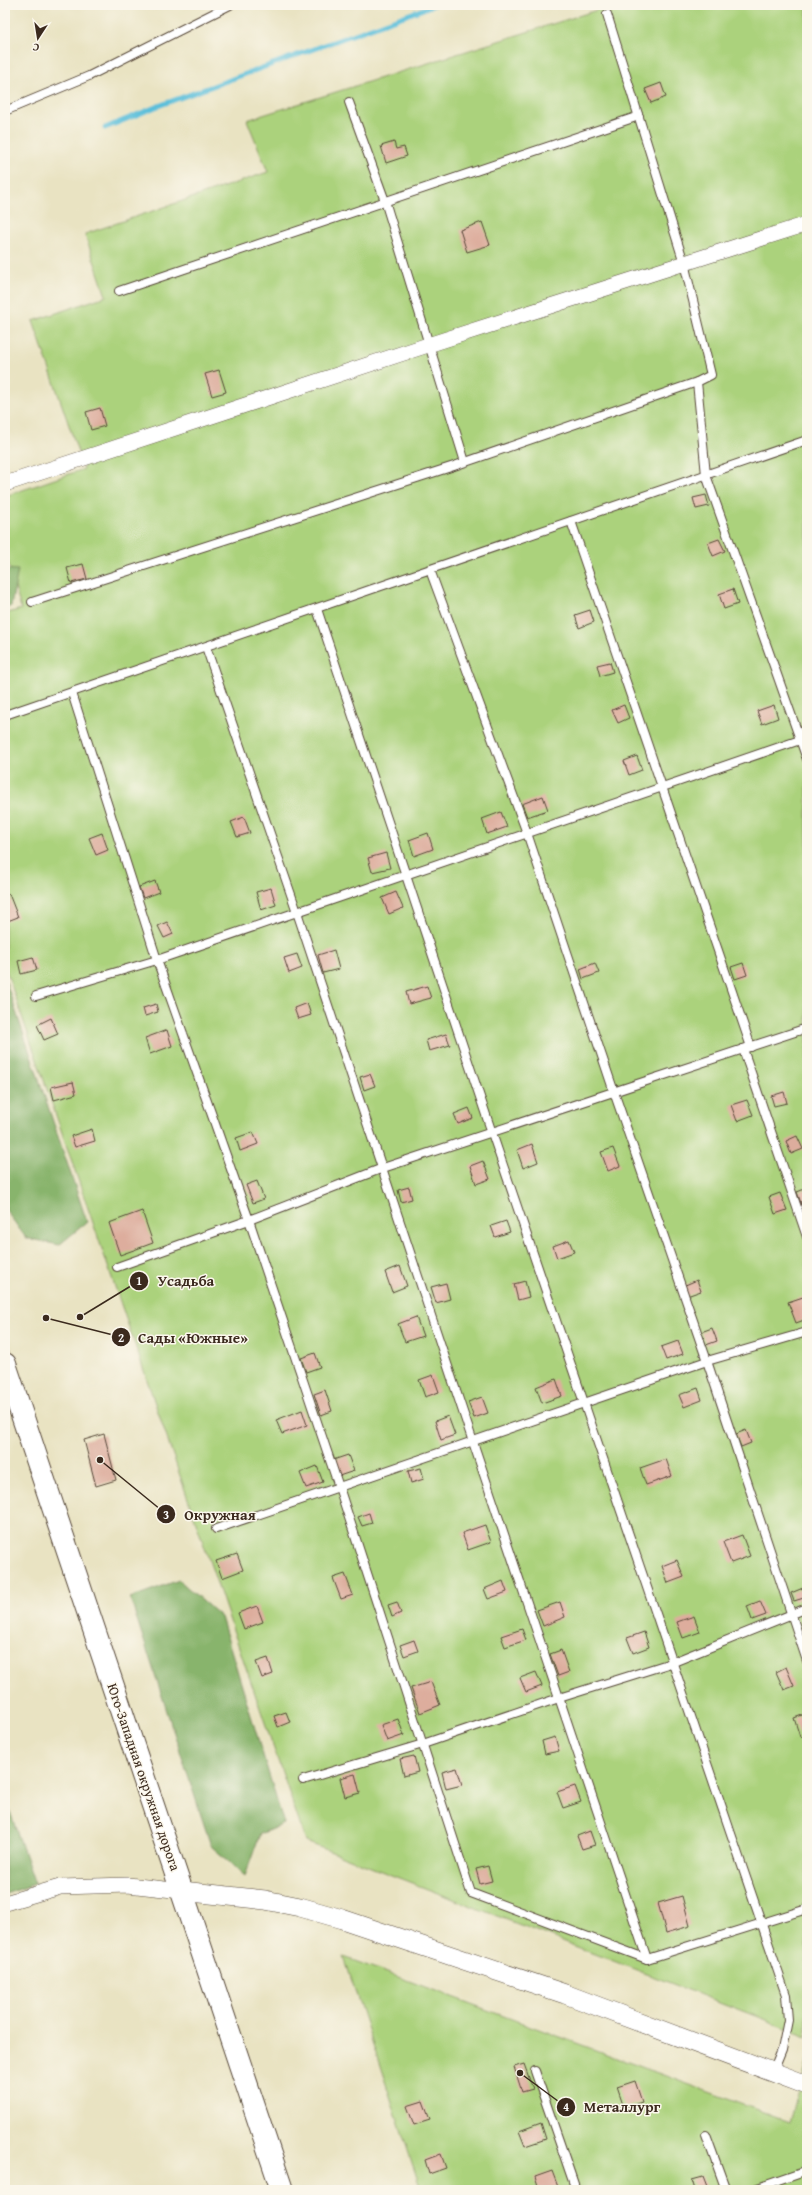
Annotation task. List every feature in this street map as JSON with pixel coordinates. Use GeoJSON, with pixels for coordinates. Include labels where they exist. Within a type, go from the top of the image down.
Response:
{"type":"FeatureCollection","features":[{"type":"Feature","properties":{"kind":"highway","name":"Юго-Западная окружная дорога"},"geometry":{"type":"LineString","coordinates":[[5,1364],[282,2190]]}},
{"type":"Feature","properties":{"kind":"street"},"geometry":{"type":"LineString","coordinates":[[5,484],[428,345],[807,224]]}},
{"type":"Feature","properties":{"kind":"street"},"geometry":{"type":"LineString","coordinates":[[5,1903],[60,1887],[128,1885],[266,1900],[300,1907],[342,1919],[565,1994],[807,2085]]}},
{"type":"Feature","properties":{"kind":"lane"},"geometry":{"type":"LineString","coordinates":[[5,111],[88,76],[230,5]]}},
{"type":"Feature","properties":{"kind":"lane"},"geometry":{"type":"LineString","coordinates":[[32,602],[466,462],[697,382],[711,375],[684,263],[608,14]]}},
{"type":"Feature","properties":{"kind":"lane"},"geometry":{"type":"LineString","coordinates":[[349,102],[385,201],[428,345],[466,462]]}},
{"type":"Feature","properties":{"kind":"lane"},"geometry":{"type":"LineString","coordinates":[[119,290],[638,116]]}},
{"type":"Feature","properties":{"kind":"lane"},"geometry":{"type":"LineString","coordinates":[[697,382],[706,475],[807,759]]}},
{"type":"Feature","properties":{"kind":"lane"},"geometry":{"type":"LineString","coordinates":[[5,715],[318,609],[807,440]]}},
{"type":"Feature","properties":{"kind":"lane"},"geometry":{"type":"LineString","coordinates":[[571,521],[663,787],[807,1237]]}},
{"type":"Feature","properties":{"kind":"lane"},"geometry":{"type":"LineString","coordinates":[[430,570],[527,833],[614,1092],[707,1361],[807,1661]]}},
{"type":"Feature","properties":{"kind":"lane"},"geometry":{"type":"LineString","coordinates":[[318,609],[492,1133],[760,1924],[786,1995],[788,2020],[782,2050],[773,2072]]}},
{"type":"Feature","properties":{"kind":"lane"},"geometry":{"type":"LineString","coordinates":[[206,647],[383,1168],[472,1442],[648,1959]]}},
{"type":"Feature","properties":{"kind":"lane"},"geometry":{"type":"LineString","coordinates":[[72,693],[157,960],[249,1220],[339,1487],[471,1893],[648,1959],[807,1909]]}},
{"type":"Feature","properties":{"kind":"lane"},"geometry":{"type":"LineString","coordinates":[[36,996],[157,960],[800,740]]}},
{"type":"Feature","properties":{"kind":"lane"},"geometry":{"type":"LineString","coordinates":[[117,1267],[249,1220],[383,1168],[807,1028]]}},
{"type":"Feature","properties":{"kind":"lane"},"geometry":{"type":"LineString","coordinates":[[216,1529],[707,1361],[807,1332]]}},
{"type":"Feature","properties":{"kind":"lane"},"geometry":{"type":"LineString","coordinates":[[303,1780],[423,1744],[559,1698],[671,1663],[791,1613],[807,1608]]}},
{"type":"Feature","properties":{"kind":"lane"},"geometry":{"type":"LineString","coordinates":[[535,2071],[576,2190]]}},
{"type":"Feature","properties":{"kind":"lane"},"geometry":{"type":"LineString","coordinates":[[706,2135],[726,2190]]}},
{"type":"Feature","properties":{"kind":"lane"},"geometry":{"type":"LineString","coordinates":[[752,2190],[807,2171]]}},
{"type":"Feature","properties":{"kind":"green space"},"geometry":{"type":"Polygon","coordinates":[[[596,5],[807,5],[807,2036],[306,1842],[5,967],[5,614],[21,609],[5,551],[5,496],[84,469],[33,321],[106,296],[85,234],[268,172],[247,120],[597,10],[596,5]]]}},
{"type":"Feature","properties":{"kind":"green space"},"geometry":{"type":"Polygon","coordinates":[[[5,569],[18,570],[11,606],[5,609],[5,569]]]}},
{"type":"Feature","properties":{"kind":"green space"},"geometry":{"type":"Polygon","coordinates":[[[5,979],[87,1222],[59,1245],[26,1238],[5,1209],[5,979]]]}},
{"type":"Feature","properties":{"kind":"green space"},"geometry":{"type":"Polygon","coordinates":[[[179,1580],[221,1617],[284,1824],[260,1834],[245,1876],[211,1846],[130,1598],[179,1580]]]}},
{"type":"Feature","properties":{"kind":"green space"},"geometry":{"type":"Polygon","coordinates":[[[5,1797],[35,1884],[5,1894],[5,1797]]]}},
{"type":"Feature","properties":{"kind":"green space"},"geometry":{"type":"Polygon","coordinates":[[[344,1957],[790,2122],[807,2058],[807,2190],[421,2190],[344,1957]]]}},
{"type":"Feature","properties":{"kind":"building"},"geometry":{"type":"Polygon","coordinates":[[[661,83],[666,97],[651,103],[645,89],[661,83]]]}},
{"type":"Feature","properties":{"kind":"building"},"geometry":{"type":"Polygon","coordinates":[[[394,142],[396,149],[404,147],[407,156],[386,163],[381,146],[394,142]]]}},
{"type":"Feature","properties":{"kind":"building"},"geometry":{"type":"Polygon","coordinates":[[[482,222],[490,245],[467,252],[460,230],[482,222]]]}},
{"type":"Feature","properties":{"kind":"building"},"geometry":{"type":"Polygon","coordinates":[[[219,370],[226,392],[212,396],[205,374],[219,370]]]}},
{"type":"Feature","properties":{"kind":"building"},"geometry":{"type":"Polygon","coordinates":[[[100,408],[105,426],[91,430],[86,412],[100,408]]]}},
{"type":"Feature","properties":{"kind":"building"},"geometry":{"type":"Polygon","coordinates":[[[706,495],[709,506],[696,509],[693,498],[706,495]]]}},
{"type":"Feature","properties":{"kind":"building"},"geometry":{"type":"Polygon","coordinates":[[[719,539],[725,551],[713,556],[708,543],[719,539]]]}},
{"type":"Feature","properties":{"kind":"building"},"geometry":{"type":"Polygon","coordinates":[[[83,564],[87,579],[71,583],[67,568],[83,564]]]}},
{"type":"Feature","properties":{"kind":"building"},"geometry":{"type":"Polygon","coordinates":[[[733,589],[738,604],[724,609],[719,594],[733,589]]]}},
{"type":"Feature","properties":{"kind":"building"},"geometry":{"type":"Polygon","coordinates":[[[590,610],[594,622],[579,628],[575,615],[590,610]]]}},
{"type":"Feature","properties":{"kind":"building"},"geometry":{"type":"Polygon","coordinates":[[[610,662],[613,672],[600,676],[597,665],[610,662]]]}},
{"type":"Feature","properties":{"kind":"building"},"geometry":{"type":"Polygon","coordinates":[[[624,705],[629,718],[618,723],[612,710],[624,705]]]}},
{"type":"Feature","properties":{"kind":"building"},"geometry":{"type":"Polygon","coordinates":[[[774,705],[778,718],[762,724],[757,711],[774,705]]]}},
{"type":"Feature","properties":{"kind":"building"},"geometry":{"type":"Polygon","coordinates":[[[637,756],[642,770],[629,775],[624,761],[637,756]]]}},
{"type":"Feature","properties":{"kind":"building"},"geometry":{"type":"Polygon","coordinates":[[[543,796],[548,810],[527,817],[522,804],[543,796]]]}},
{"type":"Feature","properties":{"kind":"building"},"geometry":{"type":"Polygon","coordinates":[[[501,812],[507,827],[487,834],[482,819],[501,812]]]}},
{"type":"Feature","properties":{"kind":"building"},"geometry":{"type":"Polygon","coordinates":[[[244,817],[250,833],[237,837],[231,822],[244,817]]]}},
{"type":"Feature","properties":{"kind":"building"},"geometry":{"type":"Polygon","coordinates":[[[102,833],[108,850],[96,855],[89,838],[102,833]]]}},
{"type":"Feature","properties":{"kind":"building"},"geometry":{"type":"Polygon","coordinates":[[[428,833],[433,849],[414,856],[409,840],[428,833]]]}},
{"type":"Feature","properties":{"kind":"building"},"geometry":{"type":"Polygon","coordinates":[[[386,853],[390,868],[372,872],[368,858],[386,853]]]}},
{"type":"Feature","properties":{"kind":"building"},"geometry":{"type":"Polygon","coordinates":[[[155,881],[159,892],[143,898],[139,887],[155,881]]]}},
{"type":"Feature","properties":{"kind":"building"},"geometry":{"type":"Polygon","coordinates":[[[271,888],[276,905],[261,910],[256,892],[271,888]]]}},
{"type":"Feature","properties":{"kind":"building"},"geometry":{"type":"Polygon","coordinates":[[[396,892],[403,908],[389,914],[382,898],[396,892]]]}},
{"type":"Feature","properties":{"kind":"building"},"geometry":{"type":"Polygon","coordinates":[[[9,894],[18,917],[5,922],[5,895],[9,894]]]}},
{"type":"Feature","properties":{"kind":"building"},"geometry":{"type":"Polygon","coordinates":[[[167,922],[173,934],[164,938],[158,926],[167,922]]]}},
{"type":"Feature","properties":{"kind":"building"},"geometry":{"type":"Polygon","coordinates":[[[334,950],[339,969],[323,973],[318,955],[334,950]]]}},
{"type":"Feature","properties":{"kind":"building"},"geometry":{"type":"Polygon","coordinates":[[[297,954],[302,968],[289,973],[284,958],[297,954]]]}},
{"type":"Feature","properties":{"kind":"building"},"geometry":{"type":"Polygon","coordinates":[[[33,957],[37,970],[21,974],[18,961],[33,957]]]}},
{"type":"Feature","properties":{"kind":"building"},"geometry":{"type":"Polygon","coordinates":[[[595,963],[599,973],[583,979],[580,969],[595,963]]]}},
{"type":"Feature","properties":{"kind":"building"},"geometry":{"type":"Polygon","coordinates":[[[743,963],[747,975],[735,979],[731,967],[743,963]]]}},
{"type":"Feature","properties":{"kind":"building"},"geometry":{"type":"Polygon","coordinates":[[[427,986],[431,998],[409,1004],[406,992],[427,986]]]}},
{"type":"Feature","properties":{"kind":"building"},"geometry":{"type":"Polygon","coordinates":[[[307,1003],[311,1015],[298,1019],[294,1008],[307,1003]]]}},
{"type":"Feature","properties":{"kind":"building"},"geometry":{"type":"Polygon","coordinates":[[[156,1004],[158,1012],[145,1016],[143,1008],[156,1004]]]}},
{"type":"Feature","properties":{"kind":"building"},"geometry":{"type":"Polygon","coordinates":[[[51,1018],[58,1034],[44,1040],[37,1025],[51,1018]]]}},
{"type":"Feature","properties":{"kind":"building"},"geometry":{"type":"Polygon","coordinates":[[[167,1030],[172,1046],[150,1054],[145,1038],[167,1030]]]}},
{"type":"Feature","properties":{"kind":"building"},"geometry":{"type":"Polygon","coordinates":[[[446,1034],[450,1045],[429,1051],[426,1040],[446,1034]]]}},
{"type":"Feature","properties":{"kind":"building"},"geometry":{"type":"Polygon","coordinates":[[[370,1074],[375,1086],[364,1090],[360,1077],[370,1074]]]}},
{"type":"Feature","properties":{"kind":"building"},"geometry":{"type":"Polygon","coordinates":[[[73,1082],[76,1094],[54,1100],[51,1087],[73,1082]]]}},
{"type":"Feature","properties":{"kind":"building"},"geometry":{"type":"Polygon","coordinates":[[[784,1092],[787,1103],[774,1106],[771,1096],[784,1092]]]}},
{"type":"Feature","properties":{"kind":"building"},"geometry":{"type":"Polygon","coordinates":[[[747,1100],[753,1115],[737,1121],[731,1105],[747,1100]]]}},
{"type":"Feature","properties":{"kind":"building"},"geometry":{"type":"Polygon","coordinates":[[[469,1108],[473,1118],[458,1124],[454,1114],[469,1108]]]}},
{"type":"Feature","properties":{"kind":"building"},"geometry":{"type":"Polygon","coordinates":[[[92,1129],[95,1141],[75,1147],[71,1136],[92,1129]]]}},
{"type":"Feature","properties":{"kind":"building"},"geometry":{"type":"Polygon","coordinates":[[[253,1132],[258,1144],[240,1151],[236,1138],[253,1132]]]}},
{"type":"Feature","properties":{"kind":"building"},"geometry":{"type":"Polygon","coordinates":[[[797,1136],[803,1149],[791,1154],[786,1141],[797,1136]]]}},
{"type":"Feature","properties":{"kind":"building"},"geometry":{"type":"Polygon","coordinates":[[[532,1144],[538,1162],[523,1168],[517,1150],[532,1144]]]}},
{"type":"Feature","properties":{"kind":"building"},"geometry":{"type":"Polygon","coordinates":[[[613,1148],[620,1166],[608,1171],[601,1152],[613,1148]]]}},
{"type":"Feature","properties":{"kind":"building"},"geometry":{"type":"Polygon","coordinates":[[[483,1161],[490,1179],[476,1184],[470,1166],[483,1161]]]}},
{"type":"Feature","properties":{"kind":"building"},"geometry":{"type":"Polygon","coordinates":[[[257,1181],[264,1199],[253,1203],[246,1185],[257,1181]]]}},
{"type":"Feature","properties":{"kind":"building"},"geometry":{"type":"Polygon","coordinates":[[[409,1187],[412,1199],[401,1202],[398,1190],[409,1187]]]}},
{"type":"Feature","properties":{"kind":"building"},"geometry":{"type":"Polygon","coordinates":[[[807,1188],[807,1204],[802,1206],[797,1192],[807,1188]]]}},
{"type":"Feature","properties":{"kind":"building"},"geometry":{"type":"Polygon","coordinates":[[[780,1193],[787,1210],[775,1214],[769,1197],[780,1193]]]}},
{"type":"Feature","properties":{"kind":"building"},"geometry":{"type":"Polygon","coordinates":[[[142,1211],[153,1243],[120,1255],[109,1223],[142,1211]]]}},
{"type":"Feature","properties":{"kind":"building"},"geometry":{"type":"Polygon","coordinates":[[[506,1221],[510,1232],[495,1237],[491,1226],[506,1221]]]}},
{"type":"Feature","properties":{"kind":"building"},"geometry":{"type":"Polygon","coordinates":[[[569,1240],[574,1252],[557,1258],[553,1246],[569,1240]]]}},
{"type":"Feature","properties":{"kind":"building"},"geometry":{"type":"Polygon","coordinates":[[[400,1266],[407,1286],[392,1292],[385,1272],[400,1266]]]}},
{"type":"Feature","properties":{"kind":"building"},"geometry":{"type":"Polygon","coordinates":[[[697,1280],[701,1291],[687,1296],[683,1286],[697,1280]]]}},
{"type":"Feature","properties":{"kind":"building"},"geometry":{"type":"Polygon","coordinates":[[[525,1281],[529,1297],[518,1300],[514,1284],[525,1281]]]}},
{"type":"Feature","properties":{"kind":"building"},"geometry":{"type":"Polygon","coordinates":[[[446,1283],[450,1299],[436,1303],[431,1287],[446,1283]]]}},
{"type":"Feature","properties":{"kind":"building"},"geometry":{"type":"Polygon","coordinates":[[[806,1296],[807,1319],[796,1323],[788,1302],[806,1296]]]}},
{"type":"Feature","properties":{"kind":"building"},"geometry":{"type":"Polygon","coordinates":[[[416,1317],[423,1336],[405,1342],[398,1324],[416,1317]]]}},
{"type":"Feature","properties":{"kind":"building"},"geometry":{"type":"Polygon","coordinates":[[[712,1328],[717,1341],[706,1345],[701,1332],[712,1328]]]}},
{"type":"Feature","properties":{"kind":"building"},"geometry":{"type":"Polygon","coordinates":[[[678,1341],[683,1354],[666,1360],[661,1347],[678,1341]]]}},
{"type":"Feature","properties":{"kind":"building"},"geometry":{"type":"Polygon","coordinates":[[[315,1353],[320,1367],[306,1372],[301,1358],[315,1353]]]}},
{"type":"Feature","properties":{"kind":"building"},"geometry":{"type":"Polygon","coordinates":[[[433,1375],[439,1392],[425,1397],[419,1380],[433,1375]]]}},
{"type":"Feature","properties":{"kind":"building"},"geometry":{"type":"Polygon","coordinates":[[[556,1379],[562,1396],[542,1403],[536,1387],[556,1379]]]}},
{"type":"Feature","properties":{"kind":"building"},"geometry":{"type":"Polygon","coordinates":[[[698,1388],[702,1400],[684,1407],[679,1395],[698,1388]]]}},
{"type":"Feature","properties":{"kind":"building"},"geometry":{"type":"Polygon","coordinates":[[[325,1390],[332,1411],[321,1415],[314,1394],[325,1390]]]}},
{"type":"Feature","properties":{"kind":"building"},"geometry":{"type":"Polygon","coordinates":[[[482,1397],[488,1413],[474,1418],[468,1402],[482,1397]]]}},
{"type":"Feature","properties":{"kind":"building"},"geometry":{"type":"Polygon","coordinates":[[[302,1410],[307,1425],[282,1434],[276,1420],[302,1410]]]}},
{"type":"Feature","properties":{"kind":"building"},"geometry":{"type":"Polygon","coordinates":[[[448,1416],[455,1435],[441,1440],[435,1421],[448,1416]]]}},
{"type":"Feature","properties":{"kind":"building"},"geometry":{"type":"Polygon","coordinates":[[[746,1430],[751,1443],[741,1447],[736,1434],[746,1430]]]}},
{"type":"Feature","properties":{"kind":"building"},"geometry":{"type":"Polygon","coordinates":[[[104,1434],[116,1480],[96,1486],[84,1440],[104,1434]]]}},
{"type":"Feature","properties":{"kind":"building"},"geometry":{"type":"Polygon","coordinates":[[[348,1455],[354,1471],[339,1476],[333,1460],[348,1455]]]}},
{"type":"Feature","properties":{"kind":"building"},"geometry":{"type":"Polygon","coordinates":[[[666,1459],[672,1476],[646,1485],[640,1468],[666,1459]]]}},
{"type":"Feature","properties":{"kind":"building"},"geometry":{"type":"Polygon","coordinates":[[[317,1466],[323,1482],[306,1488],[300,1473],[317,1466]]]}},
{"type":"Feature","properties":{"kind":"building"},"geometry":{"type":"Polygon","coordinates":[[[421,1468],[424,1479],[411,1483],[408,1471],[421,1468]]]}},
{"type":"Feature","properties":{"kind":"building"},"geometry":{"type":"Polygon","coordinates":[[[369,1513],[372,1523],[362,1526],[358,1517],[369,1513]]]}},
{"type":"Feature","properties":{"kind":"building"},"geometry":{"type":"Polygon","coordinates":[[[485,1525],[491,1542],[468,1550],[462,1533],[485,1525]]]}},
{"type":"Feature","properties":{"kind":"building"},"geometry":{"type":"Polygon","coordinates":[[[742,1535],[750,1556],[731,1563],[723,1542],[742,1535]]]}},
{"type":"Feature","properties":{"kind":"building"},"geometry":{"type":"Polygon","coordinates":[[[237,1554],[243,1570],[222,1578],[216,1561],[237,1554]]]}},
{"type":"Feature","properties":{"kind":"building"},"geometry":{"type":"Polygon","coordinates":[[[677,1560],[684,1577],[668,1583],[662,1566],[677,1560]]]}},
{"type":"Feature","properties":{"kind":"building"},"geometry":{"type":"Polygon","coordinates":[[[345,1574],[353,1595],[341,1599],[333,1578],[345,1574]]]}},
{"type":"Feature","properties":{"kind":"building"},"geometry":{"type":"Polygon","coordinates":[[[503,1581],[507,1592],[488,1599],[484,1589],[503,1581]]]}},
{"type":"Feature","properties":{"kind":"building"},"geometry":{"type":"Polygon","coordinates":[[[803,1588],[807,1597],[794,1601],[791,1593],[803,1588]]]}},
{"type":"Feature","properties":{"kind":"building"},"geometry":{"type":"Polygon","coordinates":[[[760,1601],[766,1615],[752,1620],[747,1606],[760,1601]]]}},
{"type":"Feature","properties":{"kind":"building"},"geometry":{"type":"Polygon","coordinates":[[[397,1602],[401,1613],[392,1617],[388,1605],[397,1602]]]}},
{"type":"Feature","properties":{"kind":"building"},"geometry":{"type":"Polygon","coordinates":[[[560,1602],[565,1617],[543,1626],[537,1610],[560,1602]]]}},
{"type":"Feature","properties":{"kind":"building"},"geometry":{"type":"Polygon","coordinates":[[[257,1606],[263,1622],[244,1629],[238,1613],[257,1606]]]}},
{"type":"Feature","properties":{"kind":"building"},"geometry":{"type":"Polygon","coordinates":[[[694,1616],[700,1632],[683,1638],[677,1622],[694,1616]]]}},
{"type":"Feature","properties":{"kind":"building"},"geometry":{"type":"Polygon","coordinates":[[[522,1629],[526,1640],[505,1647],[501,1636],[522,1629]]]}},
{"type":"Feature","properties":{"kind":"building"},"geometry":{"type":"Polygon","coordinates":[[[644,1632],[649,1647],[633,1653],[627,1638],[644,1632]]]}},
{"type":"Feature","properties":{"kind":"building"},"geometry":{"type":"Polygon","coordinates":[[[414,1640],[418,1651],[404,1656],[400,1645],[414,1640]]]}},
{"type":"Feature","properties":{"kind":"building"},"geometry":{"type":"Polygon","coordinates":[[[561,1650],[569,1672],[558,1676],[550,1654],[561,1650]]]}},
{"type":"Feature","properties":{"kind":"building"},"geometry":{"type":"Polygon","coordinates":[[[268,1658],[273,1674],[262,1678],[256,1662],[268,1658]]]}},
{"type":"Feature","properties":{"kind":"building"},"geometry":{"type":"Polygon","coordinates":[[[786,1667],[794,1686],[784,1690],[776,1672],[786,1667]]]}},
{"type":"Feature","properties":{"kind":"building"},"geometry":{"type":"Polygon","coordinates":[[[536,1672],[542,1686],[526,1692],[520,1678],[536,1672]]]}},
{"type":"Feature","properties":{"kind":"building"},"geometry":{"type":"Polygon","coordinates":[[[431,1682],[440,1705],[420,1713],[411,1688],[431,1682]]]}},
{"type":"Feature","properties":{"kind":"building"},"geometry":{"type":"Polygon","coordinates":[[[286,1712],[290,1722],[278,1727],[274,1716],[286,1712]]]}},
{"type":"Feature","properties":{"kind":"building"},"geometry":{"type":"Polygon","coordinates":[[[805,1714],[807,1734],[800,1737],[794,1718],[805,1714]]]}},
{"type":"Feature","properties":{"kind":"building"},"geometry":{"type":"Polygon","coordinates":[[[398,1719],[404,1735],[387,1741],[381,1725],[398,1719]]]}},
{"type":"Feature","properties":{"kind":"building"},"geometry":{"type":"Polygon","coordinates":[[[555,1737],[559,1751],[545,1754],[542,1741],[555,1737]]]}},
{"type":"Feature","properties":{"kind":"building"},"geometry":{"type":"Polygon","coordinates":[[[414,1756],[418,1772],[404,1776],[400,1759],[414,1756]]]}},
{"type":"Feature","properties":{"kind":"building"},"geometry":{"type":"Polygon","coordinates":[[[457,1768],[462,1785],[446,1789],[442,1772],[457,1768]]]}},
{"type":"Feature","properties":{"kind":"building"},"geometry":{"type":"Polygon","coordinates":[[[355,1774],[360,1793],[345,1797],[340,1778],[355,1774]]]}},
{"type":"Feature","properties":{"kind":"building"},"geometry":{"type":"Polygon","coordinates":[[[575,1786],[581,1802],[563,1808],[557,1792],[575,1786]]]}},
{"type":"Feature","properties":{"kind":"building"},"geometry":{"type":"Polygon","coordinates":[[[590,1831],[595,1845],[582,1849],[577,1836],[590,1831]]]}},
{"type":"Feature","properties":{"kind":"building"},"geometry":{"type":"Polygon","coordinates":[[[488,1866],[492,1881],[480,1884],[476,1869],[488,1866]]]}},
{"type":"Feature","properties":{"kind":"building"},"geometry":{"type":"Polygon","coordinates":[[[682,1896],[690,1926],[666,1933],[658,1903],[682,1896]]]}},
{"type":"Feature","properties":{"kind":"building"},"geometry":{"type":"Polygon","coordinates":[[[524,2064],[533,2089],[522,2092],[514,2067],[524,2064]]]}},
{"type":"Feature","properties":{"kind":"building"},"geometry":{"type":"Polygon","coordinates":[[[635,2081],[642,2102],[624,2108],[617,2087],[635,2081]]]}},
{"type":"Feature","properties":{"kind":"building"},"geometry":{"type":"Polygon","coordinates":[[[423,2101],[430,2120],[414,2125],[407,2106],[423,2101]]]}},
{"type":"Feature","properties":{"kind":"building"},"geometry":{"type":"Polygon","coordinates":[[[541,2123],[546,2139],[525,2146],[519,2131],[541,2123]]]}},
{"type":"Feature","properties":{"kind":"building"},"geometry":{"type":"Polygon","coordinates":[[[441,2154],[446,2168],[429,2174],[425,2160],[441,2154]]]}},
{"type":"Feature","properties":{"kind":"building"},"geometry":{"type":"Polygon","coordinates":[[[552,2171],[558,2187],[548,2190],[539,2190],[535,2177],[552,2171]]]}},
{"type":"Feature","properties":{"kind":"building"},"geometry":{"type":"Polygon","coordinates":[[[703,2177],[708,2190],[695,2190],[692,2180],[703,2177]]]}},
{"type":"Feature","properties":{"kind":"waterway"},"geometry":{"type":"LineString","coordinates":[[105,128],[158,106],[434,5]]}},
{"type":"Feature","properties":{"kind":"place","name":"Усадьба"},"geometry":{"type":"Point","coordinates":[80,1317]}},
{"type":"Feature","properties":{"kind":"place","name":"Сады «Южные»"},"geometry":{"type":"Point","coordinates":[46,1318]}},
{"type":"Feature","properties":{"kind":"place","name":"Окружная"},"geometry":{"type":"Point","coordinates":[100,1460]}},
{"type":"Feature","properties":{"kind":"place","name":"Металлург"},"geometry":{"type":"Point","coordinates":[520,2073]}}]}
